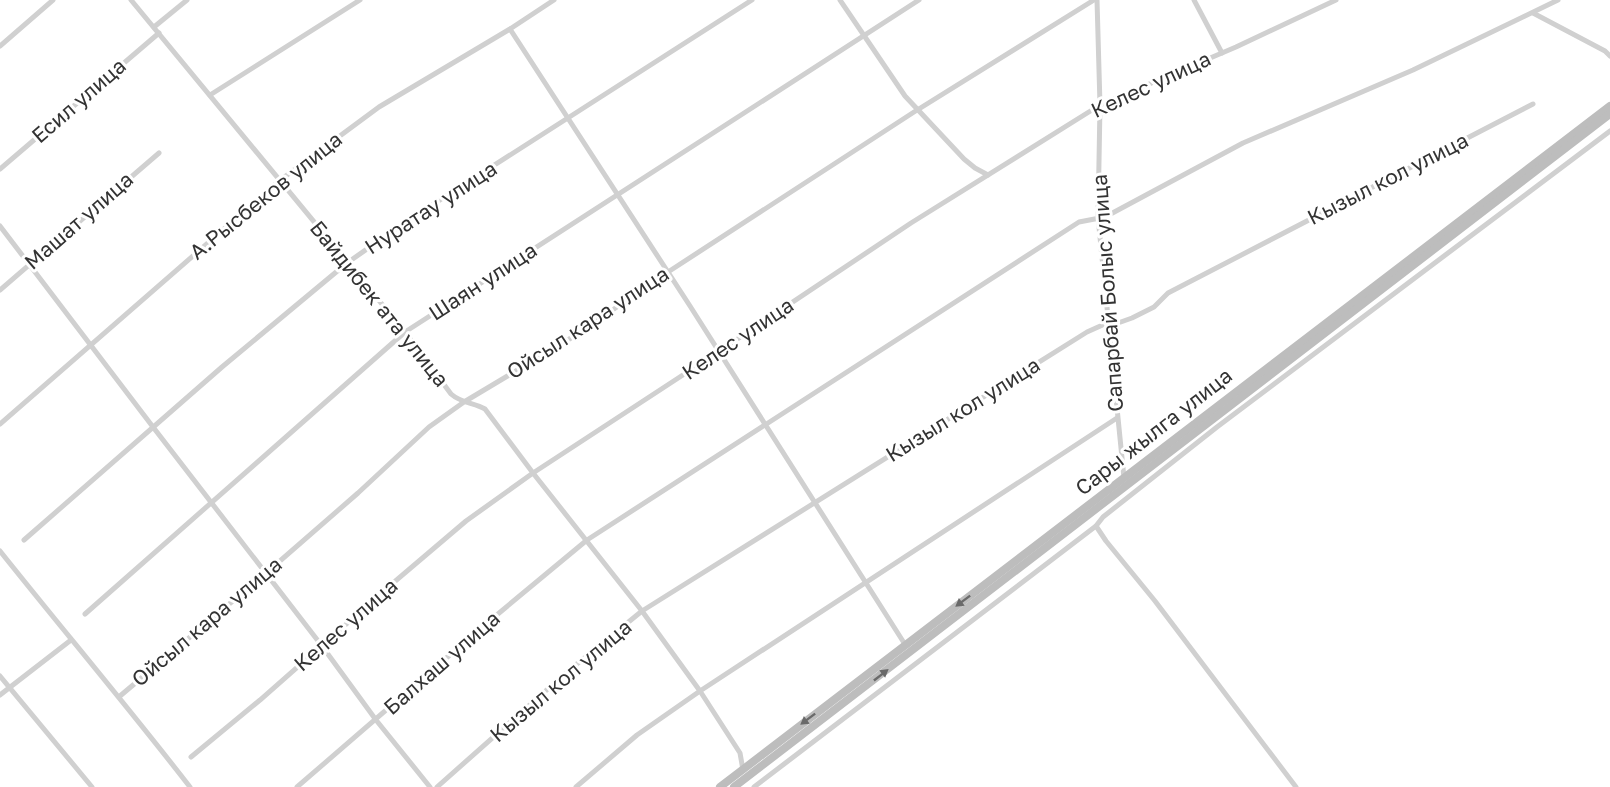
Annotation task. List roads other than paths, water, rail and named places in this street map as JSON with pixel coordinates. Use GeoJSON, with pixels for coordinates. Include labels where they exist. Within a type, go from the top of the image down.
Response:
{"type":"FeatureCollection","features":[{"type":"Feature","properties":{"kind":"main road","name":"Сары жылга улица"},"geometry":{"type":"LineString","coordinates":[[734,787],[1124,478],[1610,105]]}},
{"type":"Feature","properties":{"kind":"main road","name":"Сары жылга улица"},"geometry":{"type":"LineString","coordinates":[[720,787],[907,649],[1610,114]]}},
{"type":"Feature","properties":{"kind":"street"},"geometry":{"type":"LineString","coordinates":[[0,46],[53,0]]}},
{"type":"Feature","properties":{"kind":"street","name":"Байдибек ата улица"},"geometry":{"type":"LineString","coordinates":[[131,0],[405,332],[451,394],[457,399],[474,403],[485,409],[642,611],[700,691],[740,753],[747,778]]}},
{"type":"Feature","properties":{"kind":"street"},"geometry":{"type":"LineString","coordinates":[[154,27],[187,0]]}},
{"type":"Feature","properties":{"kind":"street"},"geometry":{"type":"LineString","coordinates":[[210,95],[360,0]]}},
{"type":"Feature","properties":{"kind":"street","name":"А.Рысбеков улица"},"geometry":{"type":"LineString","coordinates":[[0,424],[279,181],[379,107],[554,0]]}},
{"type":"Feature","properties":{"kind":"street","name":"Нуратау улица"},"geometry":{"type":"LineString","coordinates":[[24,540],[153,427],[347,263],[404,223],[752,0]]}},
{"type":"Feature","properties":{"kind":"street"},"geometry":{"type":"LineString","coordinates":[[840,0],[898,86],[917,109],[964,159],[988,175]]}},
{"type":"Feature","properties":{"kind":"street","name":"Шаян улица"},"geometry":{"type":"LineString","coordinates":[[85,614],[405,332],[919,0]]}},
{"type":"Feature","properties":{"kind":"street","name":"Сапарбай Болыс улица"},"geometry":{"type":"LineString","coordinates":[[1096,0],[1100,105],[1098,217],[1124,478]]}},
{"type":"Feature","properties":{"kind":"street","name":"Ойсыл кара улица"},"geometry":{"type":"LineString","coordinates":[[120,696],[266,574],[429,427],[464,402],[576,335],[917,109],[1096,0]]}},
{"type":"Feature","properties":{"kind":"street"},"geometry":{"type":"LineString","coordinates":[[1194,0],[1222,53]]}},
{"type":"Feature","properties":{"kind":"street","name":"Келес улица"},"geometry":{"type":"LineString","coordinates":[[191,757],[466,521],[533,473],[911,223],[1100,105],[1222,53],[1336,0]]}},
{"type":"Feature","properties":{"kind":"street","name":"Балхаш улица"},"geometry":{"type":"LineString","coordinates":[[297,787],[587,540],[1079,222],[1106,217],[1243,143],[1413,70],[1558,0]]}},
{"type":"Feature","properties":{"kind":"street"},"geometry":{"type":"LineString","coordinates":[[1533,13],[1605,51],[1610,56]]}},
{"type":"Feature","properties":{"kind":"street"},"geometry":{"type":"LineString","coordinates":[[510,29],[668,272],[907,649]]}},
{"type":"Feature","properties":{"kind":"street","name":"Есил улица"},"geometry":{"type":"LineString","coordinates":[[0,169],[159,33]]}},
{"type":"Feature","properties":{"kind":"street","name":"Кызыл кол улица"},"geometry":{"type":"LineString","coordinates":[[437,787],[567,672],[642,611],[814,502],[914,442],[1087,332],[1107,322],[1118,323],[1154,307],[1168,293],[1533,104]]}},
{"type":"Feature","properties":{"kind":"street"},"geometry":{"type":"LineString","coordinates":[[754,787],[1096,526],[1103,517],[1217,428],[1610,131]]}},
{"type":"Feature","properties":{"kind":"street","name":"Машат улица"},"geometry":{"type":"LineString","coordinates":[[0,290],[159,153]]}},
{"type":"Feature","properties":{"kind":"street"},"geometry":{"type":"LineString","coordinates":[[0,226],[322,646],[376,720],[430,787]]}},
{"type":"Feature","properties":{"kind":"street"},"geometry":{"type":"LineString","coordinates":[[576,787],[637,735],[700,691],[1117,418]]}},
{"type":"Feature","properties":{"kind":"street"},"geometry":{"type":"LineString","coordinates":[[1096,526],[1296,787]]}},
{"type":"Feature","properties":{"kind":"street"},"geometry":{"type":"LineString","coordinates":[[0,551],[71,640],[120,696],[190,787]]}},
{"type":"Feature","properties":{"kind":"street"},"geometry":{"type":"LineString","coordinates":[[0,695],[71,640]]}},
{"type":"Feature","properties":{"kind":"street"},"geometry":{"type":"LineString","coordinates":[[0,676],[92,787]]}}]}
